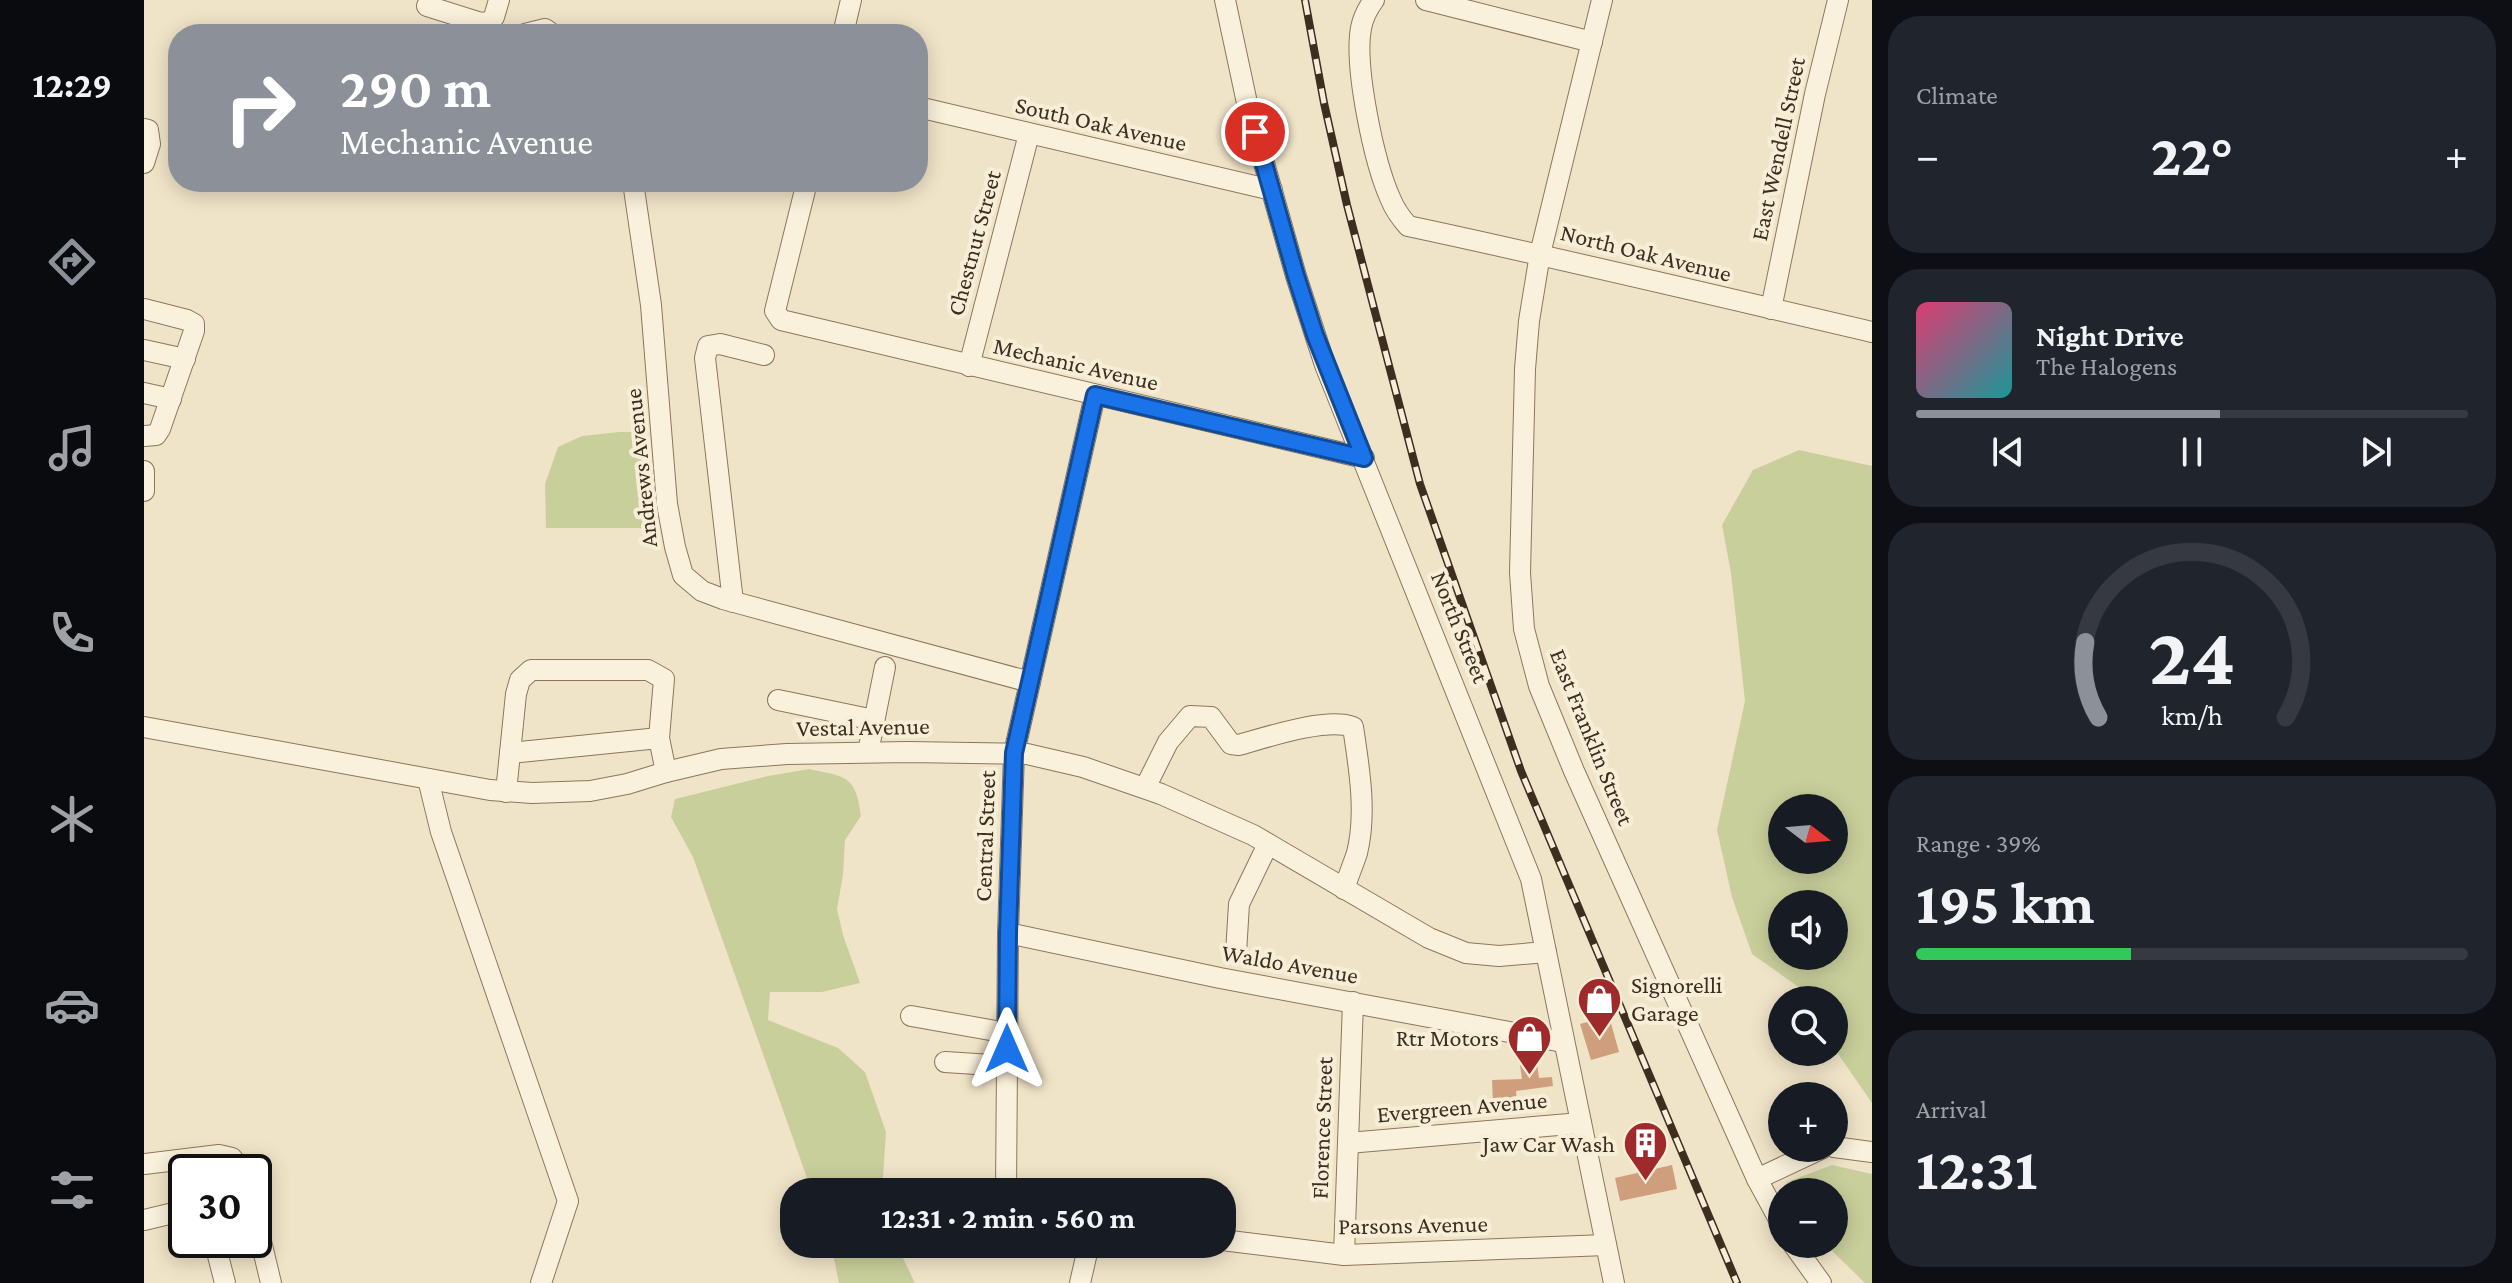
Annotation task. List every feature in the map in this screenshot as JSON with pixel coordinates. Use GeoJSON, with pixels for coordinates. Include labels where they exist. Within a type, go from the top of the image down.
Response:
{"type":"FeatureCollection","features":[{"type":"Feature","properties":{"kind":"street"},"geometry":{"type":"LineString","coordinates":[[427,6],[481,23],[489,22],[494,17],[499,0]]}},
{"type":"Feature","properties":{"kind":"street"},"geometry":{"type":"LineString","coordinates":[[845,24],[851,0]]}},
{"type":"Feature","properties":{"kind":"street","name":"North Street"},"geometry":{"type":"LineString","coordinates":[[1225,0],[1244,91],[1296,276],[1325,365],[1531,879],[1614,1283]]}},
{"type":"Feature","properties":{"kind":"street","name":"North Oak Avenue"},"geometry":{"type":"LineString","coordinates":[[1374,0],[1361,26],[1363,86],[1383,179],[1398,214],[1408,226],[1872,332]]}},
{"type":"Feature","properties":{"kind":"street"},"geometry":{"type":"LineString","coordinates":[[1426,0],[1592,42]]}},
{"type":"Feature","properties":{"kind":"street","name":"East Franklin Street"},"geometry":{"type":"LineString","coordinates":[[1602,0],[1540,254],[1529,321],[1520,573],[1524,629],[1539,686],[1574,771],[1768,1199]]}},
{"type":"Feature","properties":{"kind":"street","name":"East Wendell Street"},"geometry":{"type":"LineString","coordinates":[[1771,309],[1815,94],[1838,0]]}},
{"type":"Feature","properties":{"kind":"street","name":"South Oak Avenue"},"geometry":{"type":"LineString","coordinates":[[928,109],[1272,190]]}},
{"type":"Feature","properties":{"kind":"street"},"geometry":{"type":"LineString","coordinates":[[144,129],[148,130],[150,144],[144,163]]}},
{"type":"Feature","properties":{"kind":"street","name":"Chestnut Street"},"geometry":{"type":"LineString","coordinates":[[969,366],[1029,134]]}},
{"type":"Feature","properties":{"kind":"street","name":"Andrews Avenue"},"geometry":{"type":"LineString","coordinates":[[634,192],[651,305],[667,504],[683,575],[693,586],[733,602],[1030,682]]}},
{"type":"Feature","properties":{"kind":"street","name":"Mechanic Avenue"},"geometry":{"type":"LineString","coordinates":[[805,192],[775,311],[777,317],[969,366],[1364,458]]}},
{"type":"Feature","properties":{"kind":"street"},"geometry":{"type":"LineString","coordinates":[[144,309],[194,324],[185,359],[156,435],[144,436]]}},
{"type":"Feature","properties":{"kind":"street"},"geometry":{"type":"LineString","coordinates":[[733,602],[705,358],[708,346],[720,344],[764,355]]}},
{"type":"Feature","properties":{"kind":"street"},"geometry":{"type":"LineString","coordinates":[[144,350],[185,359]]}},
{"type":"Feature","properties":{"kind":"street"},"geometry":{"type":"LineString","coordinates":[[144,393],[171,399]]}},
{"type":"Feature","properties":{"kind":"street","name":"Central Street"},"geometry":{"type":"LineString","coordinates":[[1006,1178],[1008,933],[1014,753],[1095,395]]}},
{"type":"Feature","properties":{"kind":"street"},"geometry":{"type":"LineString","coordinates":[[144,471],[144,491]]}},
{"type":"Feature","properties":{"kind":"street"},"geometry":{"type":"LineString","coordinates":[[868,752],[885,667]]}},
{"type":"Feature","properties":{"kind":"street"},"geometry":{"type":"LineString","coordinates":[[506,792],[516,694],[520,680],[531,670],[648,670],[664,679],[659,738],[666,772]]}},
{"type":"Feature","properties":{"kind":"street"},"geometry":{"type":"LineString","coordinates":[[778,700],[874,720]]}},
{"type":"Feature","properties":{"kind":"street"},"geometry":{"type":"LineString","coordinates":[[1145,788],[1168,742],[1190,716],[1211,717],[1231,744],[1239,745],[1321,725],[1342,723],[1353,727],[1360,772],[1361,818],[1357,851],[1344,889]]}},
{"type":"Feature","properties":{"kind":"street","name":"Vestal Avenue"},"geometry":{"type":"LineString","coordinates":[[144,727],[506,792],[590,791],[721,759],[868,752],[1014,753],[1083,767],[1145,788],[1253,835],[1429,938],[1466,953],[1499,956],[1546,952]]}},
{"type":"Feature","properties":{"kind":"street"},"geometry":{"type":"LineString","coordinates":[[510,753],[659,738]]}},
{"type":"Feature","properties":{"kind":"street"},"geometry":{"type":"LineString","coordinates":[[428,779],[441,832],[568,1201],[541,1283]]}},
{"type":"Feature","properties":{"kind":"street"},"geometry":{"type":"LineString","coordinates":[[1236,953],[1239,904],[1268,844]]}},
{"type":"Feature","properties":{"kind":"street","name":"Waldo Avenue"},"geometry":{"type":"LineString","coordinates":[[1008,933],[1220,978],[1563,1042]]}},
{"type":"Feature","properties":{"kind":"street","name":"Florence Street"},"geometry":{"type":"LineString","coordinates":[[1344,1255],[1353,1002]]}},
{"type":"Feature","properties":{"kind":"street"},"geometry":{"type":"LineString","coordinates":[[911,1016],[1007,1033]]}},
{"type":"Feature","properties":{"kind":"street"},"geometry":{"type":"LineString","coordinates":[[945,1062],[1007,1066]]}},
{"type":"Feature","properties":{"kind":"street","name":"Evergreen Avenue"},"geometry":{"type":"LineString","coordinates":[[1348,1143],[1581,1123]]}},
{"type":"Feature","properties":{"kind":"street"},"geometry":{"type":"LineString","coordinates":[[1848,1149],[1872,1152]]}},
{"type":"Feature","properties":{"kind":"street"},"geometry":{"type":"LineString","coordinates":[[144,1164],[168,1161]]}},
{"type":"Feature","properties":{"kind":"street"},"geometry":{"type":"LineString","coordinates":[[1757,1179],[1793,1162]]}},
{"type":"Feature","properties":{"kind":"street"},"geometry":{"type":"LineString","coordinates":[[144,1220],[168,1214]]}},
{"type":"Feature","properties":{"kind":"street","name":"Parsons Avenue"},"geometry":{"type":"LineString","coordinates":[[1236,1242],[1344,1255],[1606,1245]]}},
{"type":"Feature","properties":{"kind":"street"},"geometry":{"type":"LineString","coordinates":[[219,1258],[225,1283]]}},
{"type":"Feature","properties":{"kind":"street"},"geometry":{"type":"LineString","coordinates":[[265,1258],[271,1283]]}},
{"type":"Feature","properties":{"kind":"street"},"geometry":{"type":"LineString","coordinates":[[1080,1283],[1086,1258]]}},
{"type":"Feature","properties":{"kind":"street"},"geometry":{"type":"LineString","coordinates":[[1803,1258],[1821,1283]]}},
{"type":"Feature","properties":{"kind":"green space"},"geometry":{"type":"Polygon","coordinates":[[[644,432],[654,513],[644,528],[546,528],[545,484],[558,447],[582,436],[644,432]]]}},
{"type":"Feature","properties":{"kind":"green space"},"geometry":{"type":"Polygon","coordinates":[[[1799,450],[1872,466],[1872,1103],[1846,1066],[1848,986],[1797,986],[1775,970],[1848,970],[1848,890],[1768,890],[1768,965],[1752,954],[1732,897],[1717,830],[1745,701],[1731,573],[1722,525],[1753,470],[1799,450]]]}},
{"type":"Feature","properties":{"kind":"green space"},"geometry":{"type":"Polygon","coordinates":[[[809,769],[847,780],[856,792],[861,816],[845,840],[837,909],[860,983],[822,992],[770,992],[768,1020],[838,1048],[865,1072],[886,1132],[883,1178],[807,1178],[693,857],[671,817],[675,799],[809,769]]]}},
{"type":"Feature","properties":{"kind":"green space"},"geometry":{"type":"Polygon","coordinates":[[[1832,1165],[1872,1174],[1872,1283],[1865,1283],[1839,1258],[1848,1258],[1848,1178],[1798,1178],[1832,1165]]]}},
{"type":"Feature","properties":{"kind":"green space"},"geometry":{"type":"Polygon","coordinates":[[[834,1258],[903,1258],[915,1283],[839,1283],[834,1258]]]}},
{"type":"Feature","properties":{"kind":"building","name":"Signorelli Garage"},"geometry":{"type":"Polygon","coordinates":[[[1609,1016],[1619,1052],[1591,1060],[1580,1024],[1609,1016]]]}},
{"type":"Feature","properties":{"kind":"building"},"geometry":{"type":"Polygon","coordinates":[[[1537,1063],[1539,1078],[1552,1077],[1553,1086],[1516,1091],[1517,1104],[1493,1105],[1492,1080],[1522,1079],[1520,1065],[1537,1063]]]}},
{"type":"Feature","properties":{"kind":"building","name":"Jaw Car Wash"},"geometry":{"type":"Polygon","coordinates":[[[1672,1165],[1677,1189],[1620,1201],[1615,1178],[1672,1165]]]}},
{"type":"Feature","properties":{"kind":"railway"},"geometry":{"type":"LineString","coordinates":[[1305,0],[1347,205],[1420,484],[1521,771],[1737,1283]]}},
{"type":"Feature","properties":{"kind":"place","name":"Signorelli Garage"},"geometry":{"type":"Point","coordinates":[1600,1038]}},
{"type":"Feature","properties":{"kind":"place","name":"Rtr Motors"},"geometry":{"type":"Point","coordinates":[1530,1077]}},
{"type":"Feature","properties":{"kind":"place","name":"Jaw Car Wash"},"geometry":{"type":"Point","coordinates":[1646,1183]}},
{"type":"Feature","properties":{"kind":"route"},"geometry":{"type":"LineString","coordinates":[[1007,1049],[1014,753],[1095,395],[1364,458],[1325,365],[1255,132]]}}]}
